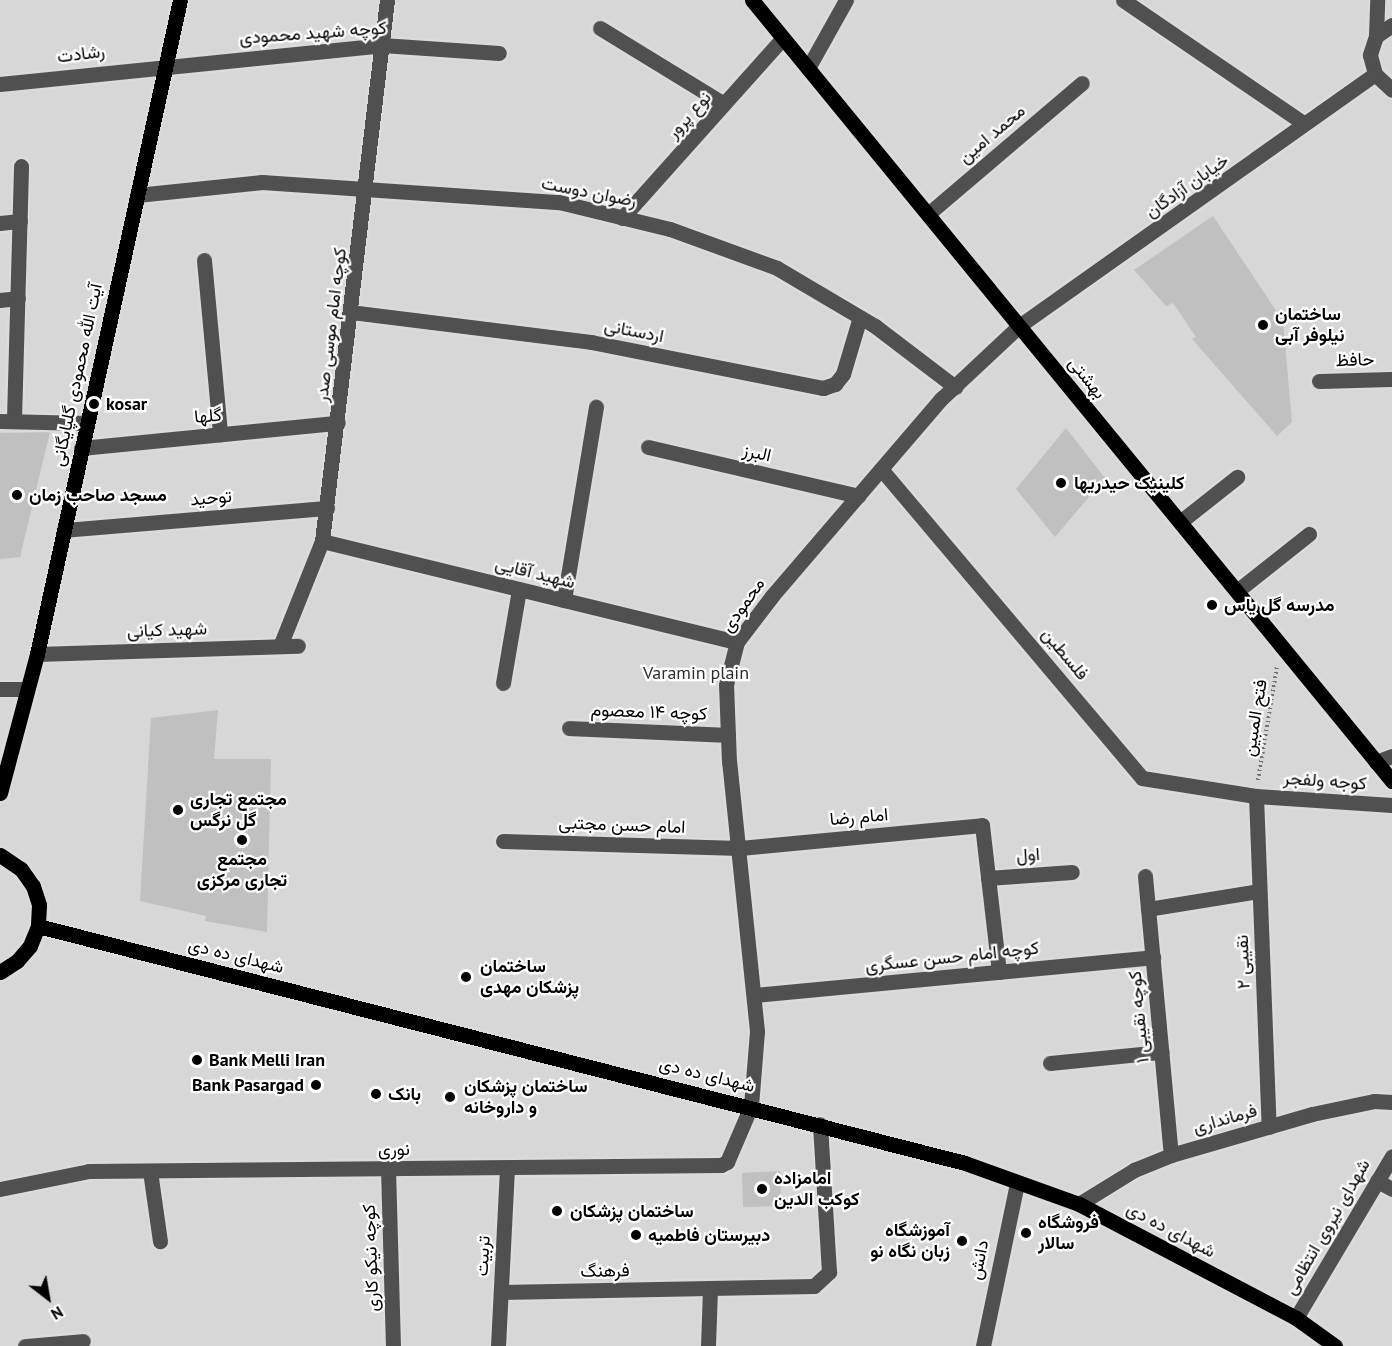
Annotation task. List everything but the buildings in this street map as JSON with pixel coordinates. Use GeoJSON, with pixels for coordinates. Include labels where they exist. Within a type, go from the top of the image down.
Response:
{"type":"FeatureCollection","features":[{"type":"Feature","properties":{"kind":"main road","name":"آیت الله محمودی گلپایگانی"},"geometry":{"type":"LineString","coordinates":[[0,793],[37,654],[180,0]]}},
{"type":"Feature","properties":{"kind":"main road","name":"بهشتی"},"geometry":{"type":"LineString","coordinates":[[752,0],[1392,781]]}},
{"type":"Feature","properties":{"kind":"main road"},"geometry":{"type":"LineString","coordinates":[[0,855],[21,869],[33,886],[39,905],[38,926],[30,946],[17,962],[0,972]]}},
{"type":"Feature","properties":{"kind":"main road","name":"شهدای ده دی"},"geometry":{"type":"LineString","coordinates":[[38,926],[751,1106],[964,1163],[1079,1203],[1296,1318],[1335,1346]]}},
{"type":"Feature","properties":{"kind":"street","name":"کوچه امام موسی صدر"},"geometry":{"type":"LineString","coordinates":[[280,646],[322,542],[367,189],[387,0]]}},
{"type":"Feature","properties":{"kind":"street"},"geometry":{"type":"LineString","coordinates":[[808,68],[846,0]]}},
{"type":"Feature","properties":{"kind":"street"},"geometry":{"type":"LineString","coordinates":[[1123,0],[1303,123]]}},
{"type":"Feature","properties":{"kind":"street"},"geometry":{"type":"LineString","coordinates":[[1377,0],[1376,36],[1370,55],[1375,74],[1392,90]]}},
{"type":"Feature","properties":{"kind":"street"},"geometry":{"type":"LineString","coordinates":[[1376,36],[1392,25]]}},
{"type":"Feature","properties":{"kind":"street"},"geometry":{"type":"LineString","coordinates":[[600,28],[724,104]]}},
{"type":"Feature","properties":{"kind":"street","name":"نوع پرور"},"geometry":{"type":"LineString","coordinates":[[622,218],[783,38]]}},
{"type":"Feature","properties":{"kind":"street","name":"کوچه شهید محمودی"},"geometry":{"type":"LineString","coordinates":[[166,64],[382,45],[499,53]]}},
{"type":"Feature","properties":{"kind":"street","name":"رشادت"},"geometry":{"type":"LineString","coordinates":[[0,84],[166,64]]}},
{"type":"Feature","properties":{"kind":"street","name":"خیابان آزادگان"},"geometry":{"type":"LineString","coordinates":[[1019,326],[1223,185],[1303,123],[1375,74]]}},
{"type":"Feature","properties":{"kind":"street","name":"محمد امین"},"geometry":{"type":"LineString","coordinates":[[928,214],[1082,83]]}},
{"type":"Feature","properties":{"kind":"street"},"geometry":{"type":"LineString","coordinates":[[21,166],[18,298],[7,420],[87,423]]}},
{"type":"Feature","properties":{"kind":"street","name":"رضوان دوست"},"geometry":{"type":"LineString","coordinates":[[137,195],[262,182],[559,202],[670,229],[777,268],[860,317],[955,387]]}},
{"type":"Feature","properties":{"kind":"street"},"geometry":{"type":"LineString","coordinates":[[0,223],[20,221]]}},
{"type":"Feature","properties":{"kind":"street"},"geometry":{"type":"LineString","coordinates":[[204,260],[220,434]]}},
{"type":"Feature","properties":{"kind":"street"},"geometry":{"type":"LineString","coordinates":[[0,300],[18,298]]}},
{"type":"Feature","properties":{"kind":"street","name":"اردستانی"},"geometry":{"type":"LineString","coordinates":[[351,312],[591,342],[823,388],[835,384],[843,374],[860,317]]}},
{"type":"Feature","properties":{"kind":"street","name":"محمودی"},"geometry":{"type":"LineString","coordinates":[[751,1106],[757,1031],[728,735],[726,685],[737,642],[772,596],[881,469],[955,387],[1019,326]]}},
{"type":"Feature","properties":{"kind":"street","name":"حافظ"},"geometry":{"type":"LineString","coordinates":[[1319,381],[1392,379]]}},
{"type":"Feature","properties":{"kind":"street"},"geometry":{"type":"LineString","coordinates":[[564,600],[596,407]]}},
{"type":"Feature","properties":{"kind":"street","name":"گلها"},"geometry":{"type":"LineString","coordinates":[[81,448],[338,423]]}},
{"type":"Feature","properties":{"kind":"street","name":"البرز"},"geometry":{"type":"LineString","coordinates":[[648,447],[858,496]]}},
{"type":"Feature","properties":{"kind":"street","name":"فلسطین"},"geometry":{"type":"LineString","coordinates":[[881,469],[1142,778],[1256,796]]}},
{"type":"Feature","properties":{"kind":"street"},"geometry":{"type":"LineString","coordinates":[[1180,522],[1237,477]]}},
{"type":"Feature","properties":{"kind":"street","name":"توحید"},"geometry":{"type":"LineString","coordinates":[[64,530],[327,508]]}},
{"type":"Feature","properties":{"kind":"street"},"geometry":{"type":"LineString","coordinates":[[1237,591],[1309,534]]}},
{"type":"Feature","properties":{"kind":"street","name":"شهید آقایی"},"geometry":{"type":"LineString","coordinates":[[322,542],[737,642]]}},
{"type":"Feature","properties":{"kind":"street"},"geometry":{"type":"LineString","coordinates":[[503,683],[519,589]]}},
{"type":"Feature","properties":{"kind":"street","name":"شهید کیانی"},"geometry":{"type":"LineString","coordinates":[[37,654],[298,646]]}},
{"type":"Feature","properties":{"kind":"street"},"geometry":{"type":"LineString","coordinates":[[0,689],[27,689]]}},
{"type":"Feature","properties":{"kind":"street","name":"کوچه ۱۴ معصوم"},"geometry":{"type":"LineString","coordinates":[[569,728],[728,735]]}},
{"type":"Feature","properties":{"kind":"street"},"geometry":{"type":"LineString","coordinates":[[1376,762],[1392,756]]}},
{"type":"Feature","properties":{"kind":"street","name":"کوجه ولفجر"},"geometry":{"type":"LineString","coordinates":[[1256,796],[1392,805]]}},
{"type":"Feature","properties":{"kind":"street","name":"نقیبی ۲"},"geometry":{"type":"LineString","coordinates":[[1256,796],[1269,1127]]}},
{"type":"Feature","properties":{"kind":"street","name":"امام رضا"},"geometry":{"type":"LineString","coordinates":[[740,848],[982,825],[988,878]]}},
{"type":"Feature","properties":{"kind":"street","name":"امام حسن مجتبی"},"geometry":{"type":"LineString","coordinates":[[503,841],[740,848]]}},
{"type":"Feature","properties":{"kind":"street","name":"اول"},"geometry":{"type":"LineString","coordinates":[[988,878],[1072,872]]}},
{"type":"Feature","properties":{"kind":"street","name":"کوچه نقیبی ۱"},"geometry":{"type":"LineString","coordinates":[[1145,876],[1171,1155]]}},
{"type":"Feature","properties":{"kind":"street"},"geometry":{"type":"LineString","coordinates":[[988,878],[999,972]]}},
{"type":"Feature","properties":{"kind":"street"},"geometry":{"type":"LineString","coordinates":[[1148,909],[1259,891]]}},
{"type":"Feature","properties":{"kind":"street","name":"کوچه امام حسن عسگری"},"geometry":{"type":"LineString","coordinates":[[754,995],[1153,957]]}},
{"type":"Feature","properties":{"kind":"street"},"geometry":{"type":"LineString","coordinates":[[1050,1063],[1161,1052]]}},
{"type":"Feature","properties":{"kind":"street","name":"فرمانداری"},"geometry":{"type":"LineString","coordinates":[[1079,1203],[1134,1170],[1171,1155],[1312,1114],[1374,1101],[1392,1102]]}},
{"type":"Feature","properties":{"kind":"street","name":"نوری"},"geometry":{"type":"LineString","coordinates":[[0,1189],[89,1171],[721,1165],[733,1155],[751,1106]]}},
{"type":"Feature","properties":{"kind":"street","name":"فرهنگ"},"geometry":{"type":"LineString","coordinates":[[501,1292],[814,1286],[829,1272],[820,1124]]}},
{"type":"Feature","properties":{"kind":"street","name":"شهدای نیروی انتظامی"},"geometry":{"type":"LineString","coordinates":[[1296,1318],[1392,1156]]}},
{"type":"Feature","properties":{"kind":"street","name":"کوچه نیکو کاری"},"geometry":{"type":"LineString","coordinates":[[388,1168],[393,1346]]}},
{"type":"Feature","properties":{"kind":"street","name":"تربیت"},"geometry":{"type":"LineString","coordinates":[[498,1346],[507,1168]]}},
{"type":"Feature","properties":{"kind":"street"},"geometry":{"type":"LineString","coordinates":[[150,1171],[160,1241]]}},
{"type":"Feature","properties":{"kind":"street"},"geometry":{"type":"LineString","coordinates":[[1377,1181],[1392,1189]]}},
{"type":"Feature","properties":{"kind":"street","name":"دانش"},"geometry":{"type":"LineString","coordinates":[[983,1346],[1017,1183]]}},
{"type":"Feature","properties":{"kind":"street"},"geometry":{"type":"LineString","coordinates":[[708,1346],[710,1288]]}},
{"type":"Feature","properties":{"kind":"street"},"geometry":{"type":"LineString","coordinates":[[26,1346],[83,1341]]}},
{"type":"Feature","properties":{"kind":"path","name":"فتح المبین"},"geometry":{"type":"LineString","coordinates":[[1256,796],[1280,644]]}},
{"type":"Feature","properties":{"kind":"green space","name":"Varamin plain"},"geometry":{"type":"Polygon","coordinates":[[[0,0],[1392,0],[1392,1346],[0,1346],[0,0]]]}},
{"type":"Feature","properties":{"kind":"place","name":"ساختمان نیلوفر آبی"},"geometry":{"type":"Point","coordinates":[1263,325]}},
{"type":"Feature","properties":{"kind":"place","name":"kosar"},"geometry":{"type":"Point","coordinates":[94,404]}},
{"type":"Feature","properties":{"kind":"place","name":"کلینیک حیدریها"},"geometry":{"type":"Point","coordinates":[1061,483]}},
{"type":"Feature","properties":{"kind":"place","name":"مسجد صاحب زمان"},"geometry":{"type":"Point","coordinates":[17,495]}},
{"type":"Feature","properties":{"kind":"place","name":"مدرسه گل یاس"},"geometry":{"type":"Point","coordinates":[1212,605]}},
{"type":"Feature","properties":{"kind":"place","name":"مجتمع تجاری گل نرگس"},"geometry":{"type":"Point","coordinates":[178,810]}},
{"type":"Feature","properties":{"kind":"place","name":"مجتمع تجاری مرکزی"},"geometry":{"type":"Point","coordinates":[242,840]}},
{"type":"Feature","properties":{"kind":"place","name":"ساختمان پزشکان مهدی"},"geometry":{"type":"Point","coordinates":[466,977]}},
{"type":"Feature","properties":{"kind":"place","name":"Bank Melli Iran"},"geometry":{"type":"Point","coordinates":[197,1060]}},
{"type":"Feature","properties":{"kind":"place","name":"Bank Pasargad"},"geometry":{"type":"Point","coordinates":[316,1085]}},
{"type":"Feature","properties":{"kind":"place","name":"بانک"},"geometry":{"type":"Point","coordinates":[376,1094]}},
{"type":"Feature","properties":{"kind":"place","name":"ساختمان پزشکان و داروخانه"},"geometry":{"type":"Point","coordinates":[450,1097]}},
{"type":"Feature","properties":{"kind":"place","name":"امامزاده کوکب الدین"},"geometry":{"type":"Point","coordinates":[762,1189]}},
{"type":"Feature","properties":{"kind":"place","name":"ساختمان پزشکان"},"geometry":{"type":"Point","coordinates":[557,1211]}},
{"type":"Feature","properties":{"kind":"place","name":"فروشگاه سالار"},"geometry":{"type":"Point","coordinates":[1026,1233]}},
{"type":"Feature","properties":{"kind":"place","name":"دبیرستان فاطمیه"},"geometry":{"type":"Point","coordinates":[636,1235]}},
{"type":"Feature","properties":{"kind":"place","name":"آموزشگاه زبان نگاه نو"},"geometry":{"type":"Point","coordinates":[962,1241]}}]}
